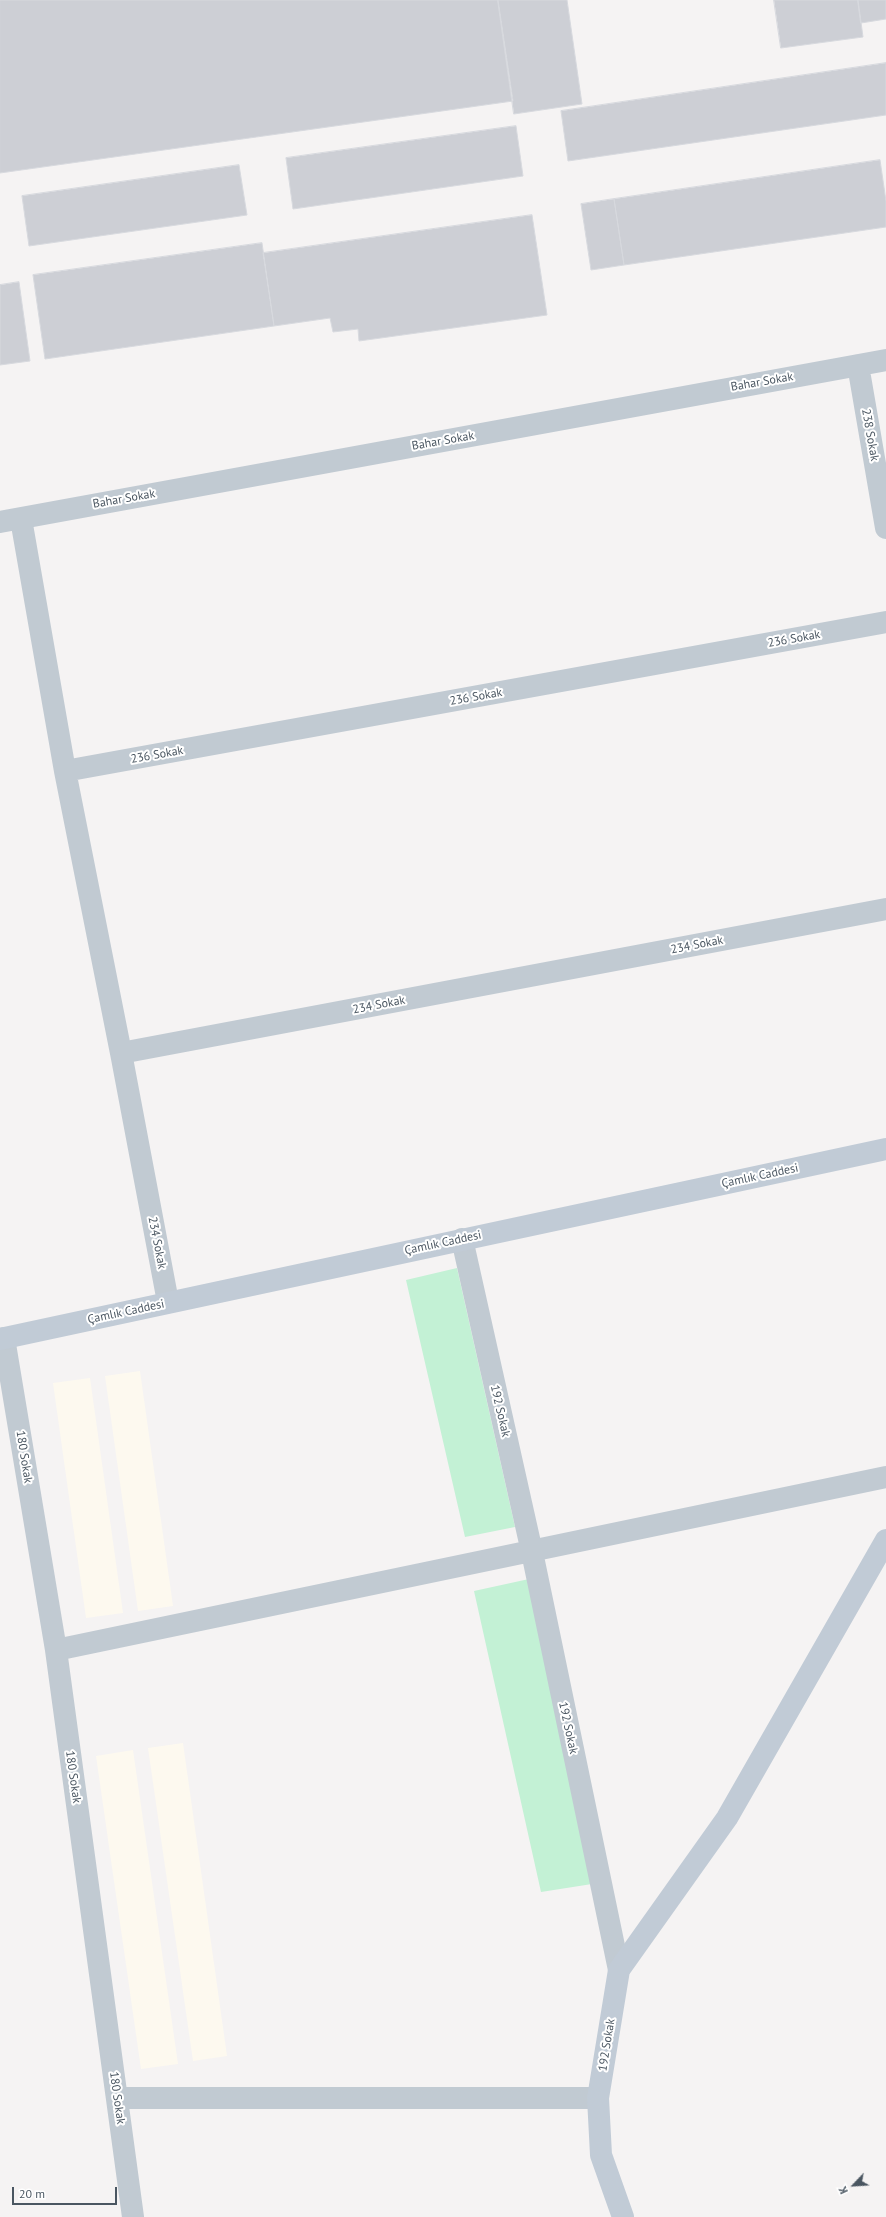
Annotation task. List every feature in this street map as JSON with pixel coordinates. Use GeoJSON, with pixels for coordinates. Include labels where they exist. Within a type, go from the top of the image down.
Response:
{"type":"FeatureCollection","features":[{"type":"Feature","properties":{"kind":"street","name":"Bahar Sokak"},"geometry":{"type":"LineString","coordinates":[[0,522],[886,360]]}},
{"type":"Feature","properties":{"kind":"street","name":"238 Sokak"},"geometry":{"type":"LineString","coordinates":[[858,365],[886,528]]}},
{"type":"Feature","properties":{"kind":"street"},"geometry":{"type":"LineString","coordinates":[[21,518],[65,771],[121,1053]]}},
{"type":"Feature","properties":{"kind":"street","name":"236 Sokak"},"geometry":{"type":"LineString","coordinates":[[65,771],[886,622]]}},
{"type":"Feature","properties":{"kind":"street","name":"234 Sokak"},"geometry":{"type":"LineString","coordinates":[[168,1302],[121,1053],[886,909]]}},
{"type":"Feature","properties":{"kind":"street","name":"Çamlık Caddesi"},"geometry":{"type":"LineString","coordinates":[[2,1338],[886,1149]]}},
{"type":"Feature","properties":{"kind":"street","name":"192 Sokak"},"geometry":{"type":"LineString","coordinates":[[462,1239],[532,1552],[619,1970],[598,2098],[601,2155],[623,2217]]}},
{"type":"Feature","properties":{"kind":"street","name":"180 Sokak"},"geometry":{"type":"LineString","coordinates":[[2,1338],[56,1650],[133,2217]]}},
{"type":"Feature","properties":{"kind":"street"},"geometry":{"type":"LineString","coordinates":[[56,1650],[886,1477]]}},
{"type":"Feature","properties":{"kind":"street"},"geometry":{"type":"LineString","coordinates":[[619,1970],[727,1818],[886,1540]]}},
{"type":"Feature","properties":{"kind":"street"},"geometry":{"type":"LineString","coordinates":[[117,2098],[598,2098]]}},
{"type":"Feature","properties":{"kind":"shaded area"},"geometry":{"type":"Polygon","coordinates":[[[140,1371],[173,1606],[138,1611],[105,1376],[140,1371]]]}},
{"type":"Feature","properties":{"kind":"shaded area"},"geometry":{"type":"Polygon","coordinates":[[[90,1378],[123,1613],[86,1618],[53,1383],[90,1378]]]}},
{"type":"Feature","properties":{"kind":"shaded area"},"geometry":{"type":"Polygon","coordinates":[[[183,1743],[227,2056],[193,2061],[148,1748],[183,1743]]]}},
{"type":"Feature","properties":{"kind":"shaded area"},"geometry":{"type":"Polygon","coordinates":[[[133,1750],[178,2064],[141,2069],[96,1756],[133,1750]]]}},
{"type":"Feature","properties":{"kind":"green space"},"geometry":{"type":"Polygon","coordinates":[[[457,1268],[515,1527],[465,1537],[406,1280],[457,1268]]]}},
{"type":"Feature","properties":{"kind":"green space"},"geometry":{"type":"Polygon","coordinates":[[[529,1579],[592,1884],[541,1892],[474,1591],[529,1579]]]}},
{"type":"Feature","properties":{"kind":"building"},"geometry":{"type":"Polygon","coordinates":[[[0,0],[498,0],[513,101],[0,173],[0,0]]]}},
{"type":"Feature","properties":{"kind":"building"},"geometry":{"type":"Polygon","coordinates":[[[498,0],[567,0],[582,104],[514,114],[498,0]]]}},
{"type":"Feature","properties":{"kind":"building"},"geometry":{"type":"Polygon","coordinates":[[[774,0],[858,0],[863,37],[781,48],[774,0]]]}},
{"type":"Feature","properties":{"kind":"building"},"geometry":{"type":"Polygon","coordinates":[[[858,0],[886,0],[886,19],[861,23],[858,0]]]}},
{"type":"Feature","properties":{"kind":"building"},"geometry":{"type":"Polygon","coordinates":[[[886,63],[886,115],[568,161],[561,111],[886,63]]]}},
{"type":"Feature","properties":{"kind":"building"},"geometry":{"type":"Polygon","coordinates":[[[516,126],[523,176],[293,209],[286,158],[516,126]]]}},
{"type":"Feature","properties":{"kind":"building"},"geometry":{"type":"Polygon","coordinates":[[[880,160],[886,201],[886,227],[624,265],[614,199],[880,160]]]}},
{"type":"Feature","properties":{"kind":"building"},"geometry":{"type":"Polygon","coordinates":[[[239,165],[247,215],[29,246],[22,196],[239,165]]]}},
{"type":"Feature","properties":{"kind":"building"},"geometry":{"type":"Polygon","coordinates":[[[614,199],[624,265],[591,270],[581,204],[614,199]]]}},
{"type":"Feature","properties":{"kind":"building"},"geometry":{"type":"Polygon","coordinates":[[[532,215],[547,315],[359,341],[358,329],[333,332],[330,318],[274,326],[263,253],[532,215]]]}},
{"type":"Feature","properties":{"kind":"building"},"geometry":{"type":"Polygon","coordinates":[[[262,243],[274,326],[45,359],[33,275],[262,243]]]}},
{"type":"Feature","properties":{"kind":"building"},"geometry":{"type":"Polygon","coordinates":[[[19,282],[30,361],[0,365],[0,285],[19,282]]]}}]}
